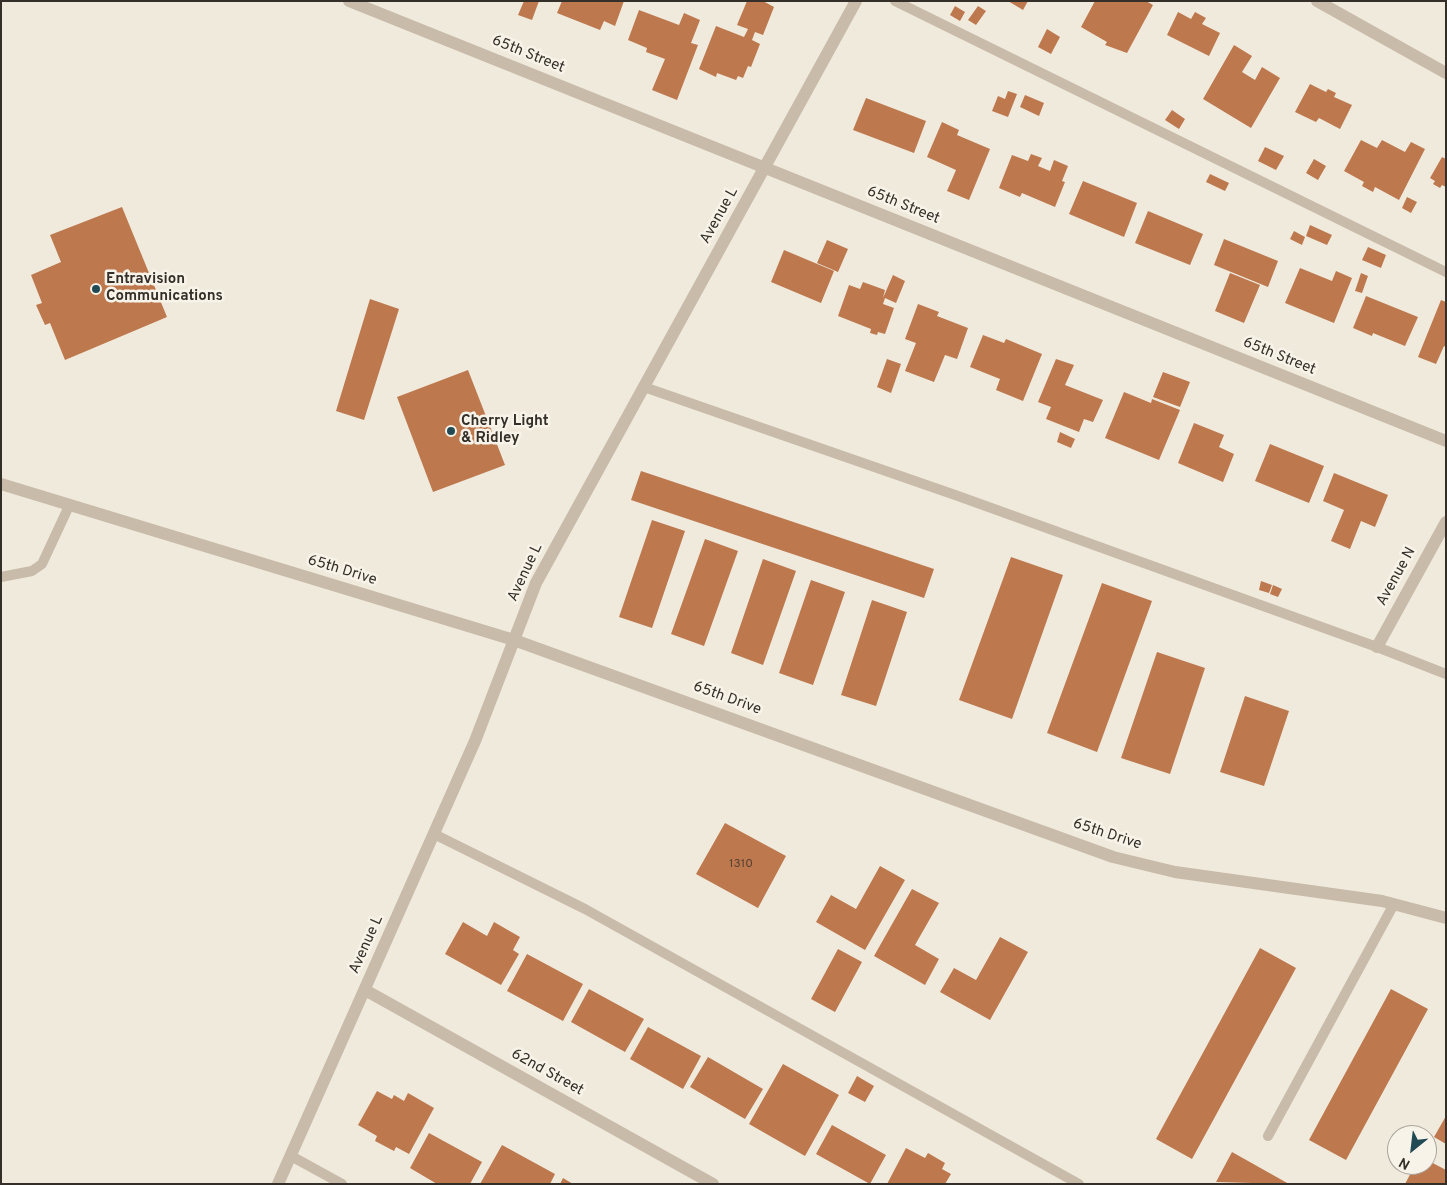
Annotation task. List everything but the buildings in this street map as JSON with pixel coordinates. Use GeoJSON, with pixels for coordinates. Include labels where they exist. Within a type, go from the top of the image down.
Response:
{"type":"FeatureCollection","features":[{"type":"Feature","properties":{"kind":"street","name":"65th Street"},"geometry":{"type":"LineString","coordinates":[[349,1],[1446,441]]}},
{"type":"Feature","properties":{"kind":"street","name":"Avenue L"},"geometry":{"type":"LineString","coordinates":[[278,1184],[475,742],[536,583],[856,1]]}},
{"type":"Feature","properties":{"kind":"street"},"geometry":{"type":"LineString","coordinates":[[1317,1],[1446,73]]}},
{"type":"Feature","properties":{"kind":"street","name":"65th Drive"},"geometry":{"type":"LineString","coordinates":[[1,484],[514,640],[1114,857],[1175,872],[1306,889],[1394,904],[1446,918]]}},
{"type":"Feature","properties":{"kind":"street","name":"Avenue N"},"geometry":{"type":"LineString","coordinates":[[1377,647],[1446,522]]}},
{"type":"Feature","properties":{"kind":"street","name":"62nd Street"},"geometry":{"type":"LineString","coordinates":[[365,990],[713,1184]]}},
{"type":"Feature","properties":{"kind":"lane"},"geometry":{"type":"LineString","coordinates":[[895,1],[1446,272]]}},
{"type":"Feature","properties":{"kind":"lane"},"geometry":{"type":"LineString","coordinates":[[644,387],[958,496],[1377,647],[1446,674]]}},
{"type":"Feature","properties":{"kind":"lane"},"geometry":{"type":"LineString","coordinates":[[1,577],[32,570],[42,564],[49,553],[69,506]]}},
{"type":"Feature","properties":{"kind":"lane"},"geometry":{"type":"LineString","coordinates":[[434,834],[585,909],[1079,1184]]}},
{"type":"Feature","properties":{"kind":"lane"},"geometry":{"type":"LineString","coordinates":[[1268,1136],[1394,904]]}},
{"type":"Feature","properties":{"kind":"lane"},"geometry":{"type":"LineString","coordinates":[[291,1156],[342,1184]]}},
{"type":"Feature","properties":{"kind":"place","name":"Entravision Communications"},"geometry":{"type":"Point","coordinates":[96,289]}},
{"type":"Feature","properties":{"kind":"place","name":"Cherry Light & Ridley"},"geometry":{"type":"Point","coordinates":[451,431]}}]}
